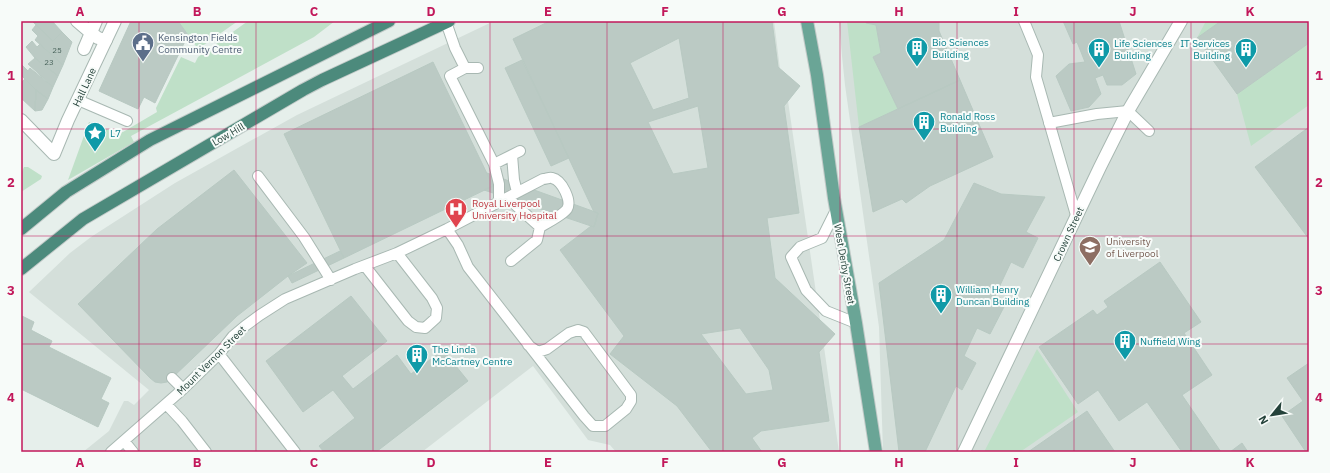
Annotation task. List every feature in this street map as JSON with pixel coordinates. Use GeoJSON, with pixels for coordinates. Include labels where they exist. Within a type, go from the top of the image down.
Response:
{"type":"FeatureCollection","features":[{"type":"Feature","properties":{"kind":"highway"},"geometry":{"type":"LineString","coordinates":[[21,229],[66,192],[150,140],[389,21]]}},
{"type":"Feature","properties":{"kind":"highway","name":"Low Hill"},"geometry":{"type":"LineString","coordinates":[[21,269],[83,219],[296,94],[322,80],[448,22]]}},
{"type":"Feature","properties":{"kind":"main road","name":"West Derby Street"},"geometry":{"type":"LineString","coordinates":[[807,21],[817,75],[836,210],[856,323],[876,452]]}},
{"type":"Feature","properties":{"kind":"main road","name":"West Derby Street"},"geometry":{"type":"LineString","coordinates":[[816,21],[817,75]]}},
{"type":"Feature","properties":{"kind":"street"},"geometry":{"type":"LineString","coordinates":[[77,21],[98,38],[106,40]]}},
{"type":"Feature","properties":{"kind":"street"},"geometry":{"type":"LineString","coordinates":[[84,49],[96,21]]}},
{"type":"Feature","properties":{"kind":"street","name":"Hall Lane"},"geometry":{"type":"LineString","coordinates":[[21,120],[54,154],[115,21]]}},
{"type":"Feature","properties":{"kind":"street","name":"Crown Street"},"geometry":{"type":"LineString","coordinates":[[964,452],[1076,215],[1128,111],[1181,21]]}},
{"type":"Feature","properties":{"kind":"lane"},"geometry":{"type":"LineString","coordinates":[[1024,21],[1038,55],[1036,77],[1076,215]]}},
{"type":"Feature","properties":{"kind":"lane"},"geometry":{"type":"LineString","coordinates":[[448,22],[455,48],[465,68]]}},
{"type":"Feature","properties":{"kind":"lane"},"geometry":{"type":"LineString","coordinates":[[478,68],[465,68],[450,76],[494,164],[502,200],[510,200],[540,227],[537,240],[511,261]]}},
{"type":"Feature","properties":{"kind":"lane"},"geometry":{"type":"LineString","coordinates":[[78,100],[127,121]]}},
{"type":"Feature","properties":{"kind":"lane"},"geometry":{"type":"LineString","coordinates":[[1049,123],[1097,114],[1128,111],[1149,131]]}},
{"type":"Feature","properties":{"kind":"lane"},"geometry":{"type":"LineString","coordinates":[[494,164],[516,153],[514,180],[517,192]]}},
{"type":"Feature","properties":{"kind":"lane"},"geometry":{"type":"LineString","coordinates":[[258,176],[304,237],[331,280]]}},
{"type":"Feature","properties":{"kind":"lane","name":"Mount Vernon Street"},"geometry":{"type":"LineString","coordinates":[[112,452],[183,389],[219,354],[233,336],[260,315],[285,299],[397,253],[543,179],[552,178],[559,182],[569,199],[569,205],[566,211],[540,227]]}},
{"type":"Feature","properties":{"kind":"lane"},"geometry":{"type":"LineString","coordinates":[[836,210],[822,238],[800,247],[791,257],[806,290],[826,311],[856,323]]}},
{"type":"Feature","properties":{"kind":"lane"},"geometry":{"type":"LineString","coordinates":[[447,229],[458,245],[468,267],[528,345],[593,426],[605,426],[626,409],[631,401],[631,395],[584,332],[578,330],[569,333],[547,349],[538,352],[528,345]]}},
{"type":"Feature","properties":{"kind":"lane"},"geometry":{"type":"LineString","coordinates":[[366,266],[408,321],[416,327],[424,328],[436,318],[437,308],[432,298],[397,253]]}},
{"type":"Feature","properties":{"kind":"lane"},"geometry":{"type":"LineString","coordinates":[[219,354],[295,452]]}},
{"type":"Feature","properties":{"kind":"lane"},"geometry":{"type":"LineString","coordinates":[[172,378],[183,389]]}},
{"type":"Feature","properties":{"kind":"lane"},"geometry":{"type":"LineString","coordinates":[[166,404],[182,421],[206,452]]}},
{"type":"Feature","properties":{"kind":"lane"},"geometry":{"type":"LineString","coordinates":[[124,441],[133,452]]}},
{"type":"Feature","properties":{"kind":"shaded area","name":"Royal Liverpool University Hospital"},"geometry":{"type":"Polygon","coordinates":[[[494,21],[774,21],[780,69],[800,86],[788,101],[820,320],[835,334],[824,347],[839,452],[616,452],[610,445],[588,440],[533,366],[422,452],[83,452],[109,431],[124,401],[128,401],[134,405],[149,390],[29,292],[70,253],[91,237],[175,183],[297,115],[494,21]]]}},
{"type":"Feature","properties":{"kind":"shaded area","name":"University of Liverpool"},"geometry":{"type":"Polygon","coordinates":[[[839,21],[1309,21],[1309,452],[883,452],[879,327],[845,85],[839,21]]]}},
{"type":"Feature","properties":{"kind":"green space"},"geometry":{"type":"Polygon","coordinates":[[[178,21],[238,21],[198,49],[178,21]]]}},
{"type":"Feature","properties":{"kind":"green space"},"geometry":{"type":"Polygon","coordinates":[[[248,21],[335,21],[314,37],[131,136],[134,142],[68,180],[89,122],[116,133],[123,132],[157,112],[156,108],[181,57],[195,63],[198,57],[248,21]]]}},
{"type":"Feature","properties":{"kind":"green space"},"geometry":{"type":"Polygon","coordinates":[[[847,21],[866,21],[866,23],[876,25],[881,53],[873,57],[898,109],[859,127],[847,21]]]}},
{"type":"Feature","properties":{"kind":"green space"},"geometry":{"type":"Polygon","coordinates":[[[1206,21],[1221,21],[1197,38],[1206,21]]]}},
{"type":"Feature","properties":{"kind":"green space"},"geometry":{"type":"Polygon","coordinates":[[[1309,43],[1309,105],[1251,146],[1237,94],[1309,43]]]}},
{"type":"Feature","properties":{"kind":"green space"},"geometry":{"type":"Polygon","coordinates":[[[24,167],[28,167],[42,176],[41,179],[21,192],[21,174],[24,167]]]}},
{"type":"Feature","properties":{"kind":"green space"},"geometry":{"type":"Polygon","coordinates":[[[1037,349],[1078,412],[1020,452],[984,452],[1037,349]]]}},
{"type":"Feature","properties":{"kind":"building"},"geometry":{"type":"Polygon","coordinates":[[[32,21],[52,21],[62,32],[53,41],[32,21]]]}},
{"type":"Feature","properties":{"kind":"building","name":"Kensington Fields Community Centre"},"geometry":{"type":"Polygon","coordinates":[[[131,21],[178,21],[188,35],[155,103],[144,97],[138,109],[99,91],[131,21]]]}},
{"type":"Feature","properties":{"kind":"building","name":"Royal Liverpool University Hospital"},"geometry":{"type":"Polygon","coordinates":[[[550,21],[772,21],[778,67],[800,86],[784,106],[799,213],[767,218],[775,278],[835,334],[819,352],[829,421],[761,431],[752,438],[762,452],[712,452],[677,406],[610,354],[624,336],[560,250],[591,226],[594,227],[598,213],[594,212],[513,39],[550,21]],[[679,38],[630,63],[653,110],[689,98],[679,38]],[[698,106],[648,122],[673,174],[708,168],[698,106]],[[740,328],[701,334],[746,394],[773,390],[769,370],[740,328]]]}},
{"type":"Feature","properties":{"kind":"building","name":"Bio Sciences Building"},"geometry":{"type":"Polygon","coordinates":[[[866,21],[939,21],[939,31],[960,80],[898,109],[873,57],[881,53],[876,25],[866,23],[866,21]]]}},
{"type":"Feature","properties":{"kind":"building","name":"Life Sciences Building"},"geometry":{"type":"Polygon","coordinates":[[[1063,21],[1119,21],[1136,74],[1122,85],[1107,85],[1103,75],[1095,78],[1101,94],[1089,107],[1071,111],[1056,76],[1069,64],[1085,62],[1077,42],[1073,44],[1063,21]]]}},
{"type":"Feature","properties":{"kind":"building","name":"IT Services Building"},"geometry":{"type":"Polygon","coordinates":[[[1221,21],[1309,21],[1309,43],[1237,94],[1197,38],[1221,21]]]}},
{"type":"Feature","properties":{"kind":"building"},"geometry":{"type":"Polygon","coordinates":[[[36,25],[53,41],[62,32],[72,42],[63,65],[35,40],[38,36],[32,30],[36,25]]]}},
{"type":"Feature","properties":{"kind":"building"},"geometry":{"type":"Polygon","coordinates":[[[32,41],[37,47],[40,44],[63,65],[58,76],[35,58],[26,47],[32,41]]]}},
{"type":"Feature","properties":{"kind":"building"},"geometry":{"type":"Polygon","coordinates":[[[35,58],[58,76],[53,87],[28,64],[35,58]]]}},
{"type":"Feature","properties":{"kind":"building"},"geometry":{"type":"Polygon","coordinates":[[[522,60],[569,158],[551,166],[505,68],[522,60]]]}},
{"type":"Feature","properties":{"kind":"building"},"geometry":{"type":"Polygon","coordinates":[[[433,62],[493,186],[344,258],[284,134],[433,62]]]}},
{"type":"Feature","properties":{"kind":"building"},"geometry":{"type":"Polygon","coordinates":[[[21,64],[28,71],[30,68],[53,87],[48,99],[36,90],[21,75],[21,64]]]}},
{"type":"Feature","properties":{"kind":"building"},"geometry":{"type":"Polygon","coordinates":[[[25,79],[36,90],[35,111],[21,98],[21,83],[25,79]]]}},
{"type":"Feature","properties":{"kind":"building","name":"Ronald Ross Building"},"geometry":{"type":"Polygon","coordinates":[[[960,80],[993,157],[930,186],[906,203],[902,199],[873,212],[859,127],[960,80]]]}},
{"type":"Feature","properties":{"kind":"building"},"geometry":{"type":"Polygon","coordinates":[[[36,90],[48,99],[42,110],[35,111],[36,90]]]}},
{"type":"Feature","properties":{"kind":"building"},"geometry":{"type":"Polygon","coordinates":[[[1309,127],[1309,239],[1255,167],[1309,127]]]}},
{"type":"Feature","properties":{"kind":"building"},"geometry":{"type":"Polygon","coordinates":[[[234,170],[307,263],[237,316],[167,382],[155,382],[78,304],[157,229],[234,170]]]}},
{"type":"Feature","properties":{"kind":"building"},"geometry":{"type":"Polygon","coordinates":[[[487,173],[598,213],[594,227],[484,190],[493,186],[487,173]]]}},
{"type":"Feature","properties":{"kind":"building","name":"William Henry Duncan Building"},"geometry":{"type":"Polygon","coordinates":[[[974,183],[1001,194],[1045,197],[1026,232],[1038,238],[1023,268],[1011,262],[995,296],[1007,301],[990,334],[977,328],[964,356],[976,363],[962,390],[956,386],[925,452],[899,452],[879,283],[944,240],[974,183]]]}},
{"type":"Feature","properties":{"kind":"building"},"geometry":{"type":"Polygon","coordinates":[[[340,251],[344,258],[292,283],[288,276],[340,251]]]}},
{"type":"Feature","properties":{"kind":"building","name":"Nuffield Wing"},"geometry":{"type":"Polygon","coordinates":[[[1160,262],[1201,322],[1184,333],[1212,375],[1182,395],[1221,452],[1182,452],[1147,402],[1119,421],[1098,390],[1078,404],[1039,347],[1093,310],[1097,315],[1108,307],[1104,301],[1160,262]]]}},
{"type":"Feature","properties":{"kind":"building","name":"The Linda McCartney Centre"},"geometry":{"type":"Polygon","coordinates":[[[351,296],[387,341],[342,376],[353,389],[397,355],[411,374],[443,350],[468,381],[376,452],[324,452],[319,446],[355,418],[333,390],[303,412],[266,361],[351,296]]]}},
{"type":"Feature","properties":{"kind":"building"},"geometry":{"type":"Polygon","coordinates":[[[22,316],[34,322],[31,330],[52,341],[49,347],[111,378],[101,399],[109,403],[98,427],[21,389],[22,316]]]}},
{"type":"Feature","properties":{"kind":"building"},"geometry":{"type":"Polygon","coordinates":[[[1309,363],[1309,452],[1306,452],[1282,416],[1303,401],[1287,378],[1309,363]]]}},
{"type":"Feature","properties":{"kind":"building"},"geometry":{"type":"Polygon","coordinates":[[[1087,411],[1115,452],[1028,452],[1087,411]]]}},
{"type":"Feature","properties":{"kind":"building"},"geometry":{"type":"Polygon","coordinates":[[[1242,443],[1248,452],[1230,452],[1242,443]]]}},
{"type":"Feature","properties":{"kind":"place","name":"Kensington Fields Community Centre"},"geometry":{"type":"Point","coordinates":[143,62]}},
{"type":"Feature","properties":{"kind":"place","name":"Bio Sciences Building"},"geometry":{"type":"Point","coordinates":[917,68]}},
{"type":"Feature","properties":{"kind":"place","name":"Life Sciences Building"},"geometry":{"type":"Point","coordinates":[1099,68]}},
{"type":"Feature","properties":{"kind":"place","name":"IT Services Building"},"geometry":{"type":"Point","coordinates":[1246,68]}},
{"type":"Feature","properties":{"kind":"place","name":"Ronald Ross Building"},"geometry":{"type":"Point","coordinates":[924,142]}},
{"type":"Feature","properties":{"kind":"place","name":"L7"},"geometry":{"type":"Point","coordinates":[95,152]}},
{"type":"Feature","properties":{"kind":"place","name":"Royal Liverpool University Hospital"},"geometry":{"type":"Point","coordinates":[456,228]}},
{"type":"Feature","properties":{"kind":"place","name":"University of Liverpool"},"geometry":{"type":"Point","coordinates":[1090,266]}},
{"type":"Feature","properties":{"kind":"place","name":"William Henry Duncan Building"},"geometry":{"type":"Point","coordinates":[941,314]}},
{"type":"Feature","properties":{"kind":"place","name":"Nuffield Wing"},"geometry":{"type":"Point","coordinates":[1125,360]}},
{"type":"Feature","properties":{"kind":"place","name":"The Linda McCartney Centre"},"geometry":{"type":"Point","coordinates":[417,374]}}]}
